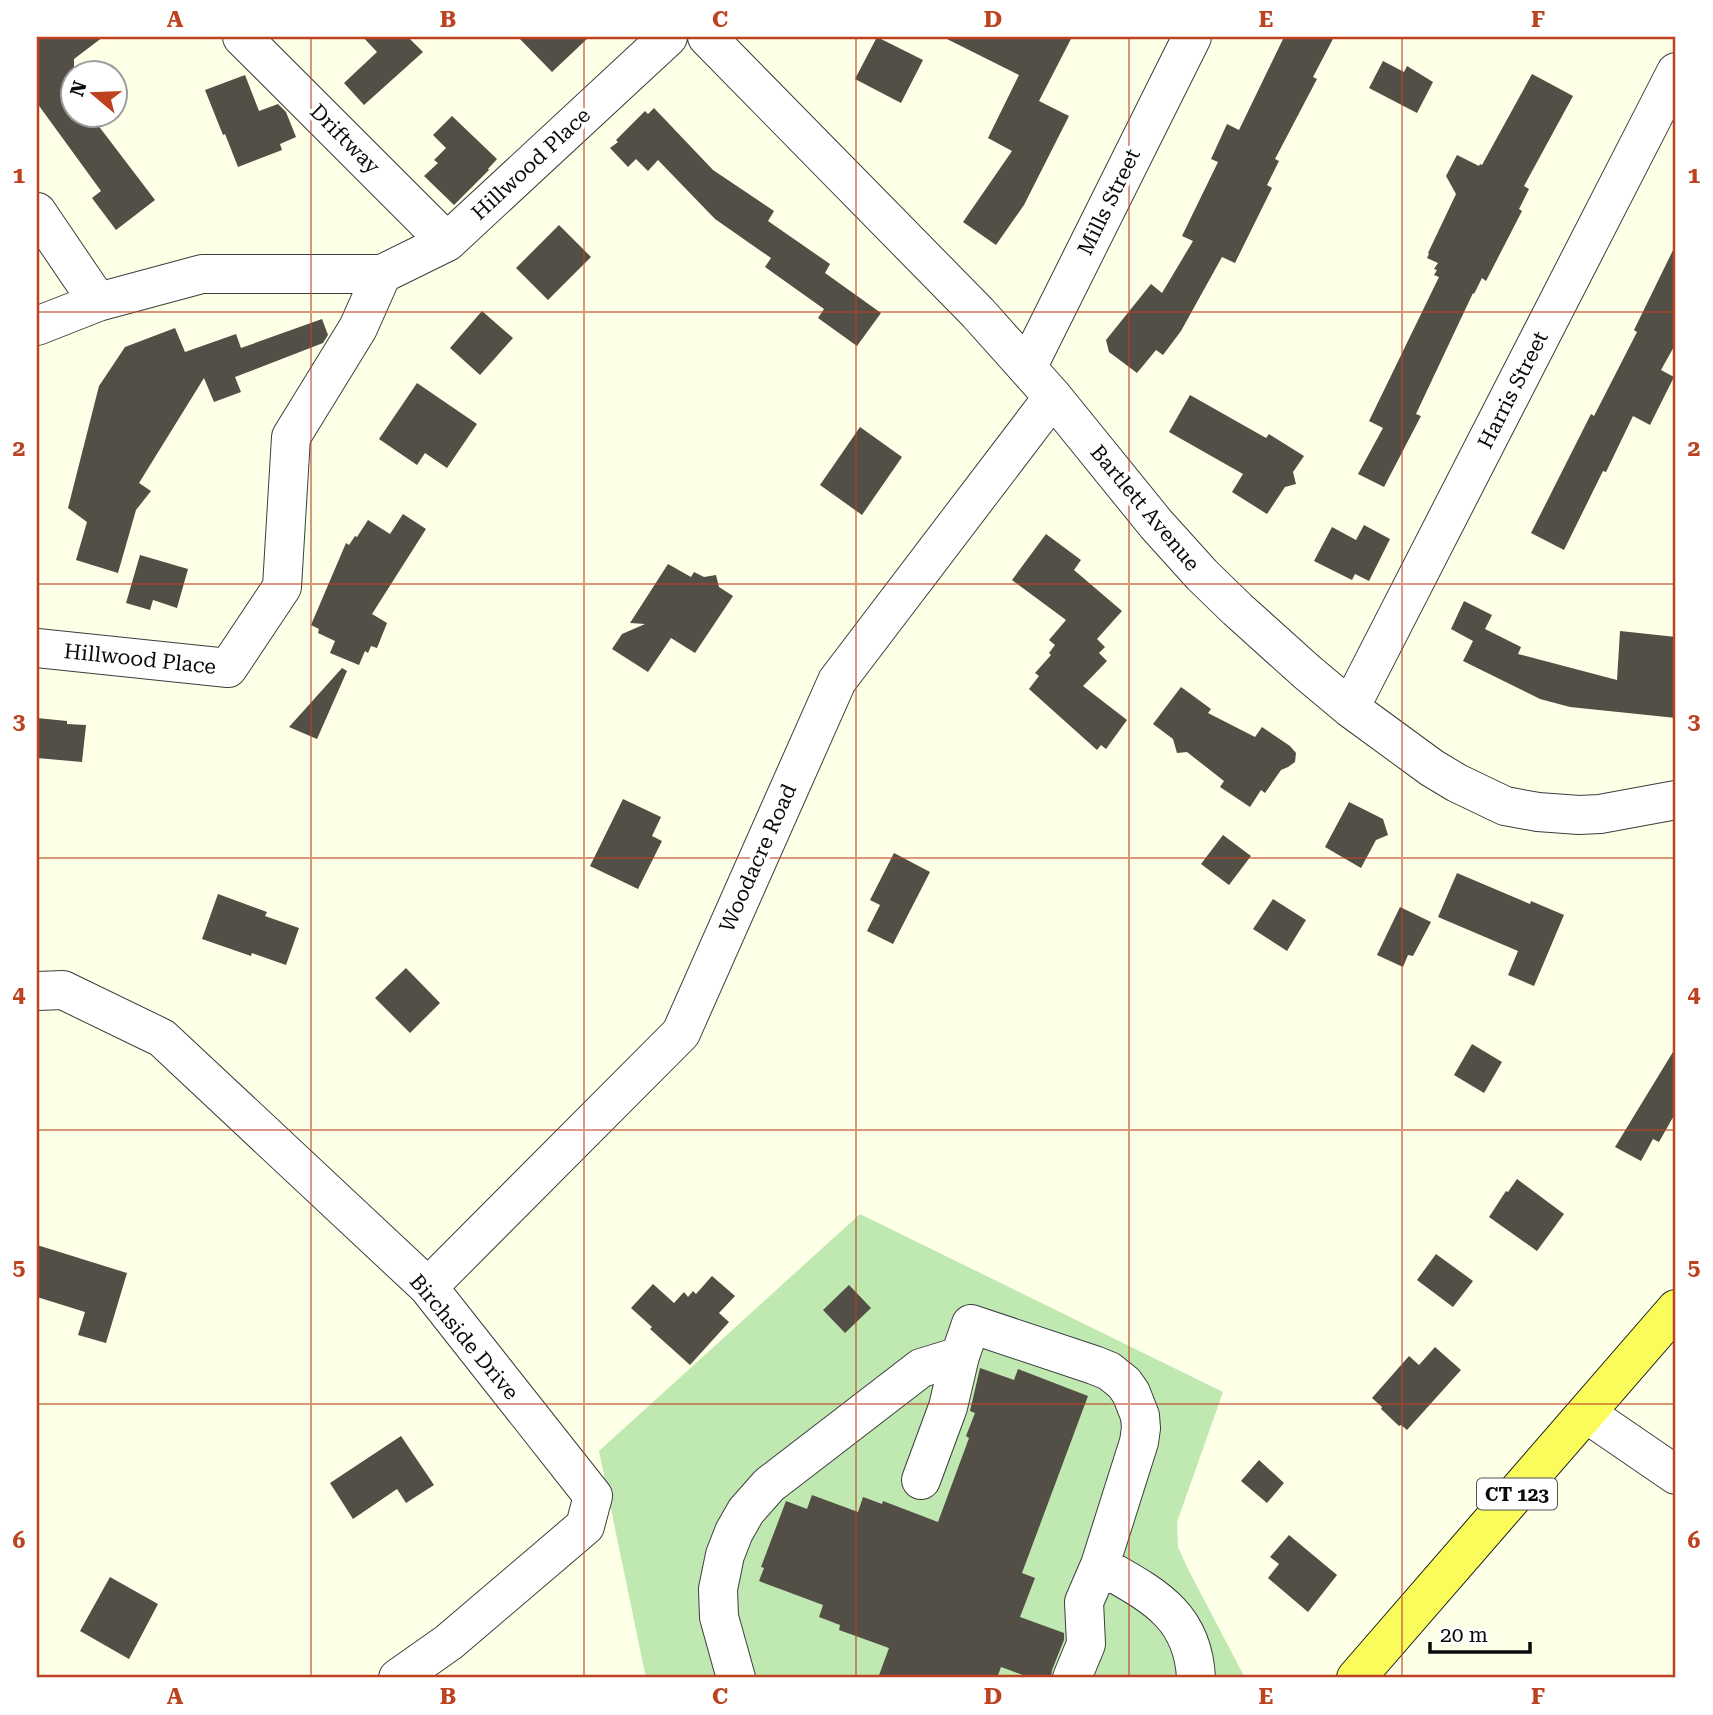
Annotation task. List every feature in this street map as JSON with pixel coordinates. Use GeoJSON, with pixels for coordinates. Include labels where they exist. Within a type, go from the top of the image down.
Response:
{"type":"FeatureCollection","features":[{"type":"Feature","properties":{"kind":"main road","name":"CT 123"},"geometry":{"type":"LineString","coordinates":[[1356,1678],[1676,1309]]}},
{"type":"Feature","properties":{"kind":"street","name":"Driftway"},"geometry":{"type":"LineString","coordinates":[[242,37],[447,242]]}},
{"type":"Feature","properties":{"kind":"street","name":"Hillwood Place"},"geometry":{"type":"LineString","coordinates":[[37,326],[98,302],[202,274],[382,274],[447,242],[668,37]]}},
{"type":"Feature","properties":{"kind":"street","name":"Bartlett Avenue"},"geometry":{"type":"LineString","coordinates":[[707,37],[971,305],[1053,397],[1156,524],[1202,575],[1350,708],[1432,768],[1505,806],[1579,815],[1600,814],[1676,800]]}},
{"type":"Feature","properties":{"kind":"street","name":"Mills Street"},"geometry":{"type":"LineString","coordinates":[[1027,368],[1192,37]]}},
{"type":"Feature","properties":{"kind":"street","name":"Harris Street"},"geometry":{"type":"LineString","coordinates":[[1350,708],[1676,72]]}},
{"type":"Feature","properties":{"kind":"street"},"geometry":{"type":"LineString","coordinates":[[37,212],[98,302]]}},
{"type":"Feature","properties":{"kind":"street","name":"Hillwood Place"},"geometry":{"type":"LineString","coordinates":[[37,648],[228,667],[282,587],[291,437],[358,328],[382,274]]}},
{"type":"Feature","properties":{"kind":"street","name":"Woodacre Road"},"geometry":{"type":"LineString","coordinates":[[428,1287],[681,1033],[837,681],[1053,397]]}},
{"type":"Feature","properties":{"kind":"street","name":"Birchside Drive"},"geometry":{"type":"LineString","coordinates":[[37,991],[63,990],[162,1038],[428,1287],[593,1496],[585,1526],[449,1642],[398,1678]]}},
{"type":"Feature","properties":{"kind":"street"},"geometry":{"type":"LineString","coordinates":[[921,1480],[948,1408],[960,1356],[971,1324],[1094,1365],[1109,1371],[1124,1383],[1140,1416],[1139,1442],[1100,1565],[1084,1602],[1086,1644],[1072,1678]]}},
{"type":"Feature","properties":{"kind":"street"},"geometry":{"type":"LineString","coordinates":[[736,1678],[719,1617],[718,1589],[725,1555],[746,1511],[769,1485],[921,1368],[960,1356]]}},
{"type":"Feature","properties":{"kind":"street"},"geometry":{"type":"LineString","coordinates":[[1587,1413],[1676,1475]]}},
{"type":"Feature","properties":{"kind":"street"},"geometry":{"type":"LineString","coordinates":[[1100,1565],[1152,1595],[1172,1614],[1188,1640],[1196,1678]]}},
{"type":"Feature","properties":{"kind":"green space"},"geometry":{"type":"Polygon","coordinates":[[[860,1214],[1223,1392],[1177,1522],[1178,1547],[1245,1678],[646,1678],[599,1451],[860,1214]]]}},
{"type":"Feature","properties":{"kind":"building"},"geometry":{"type":"Polygon","coordinates":[[[37,37],[103,37],[74,60],[60,60],[60,130],[102,130],[155,200],[116,230],[92,198],[101,191],[37,103],[37,37]]]}},
{"type":"Feature","properties":{"kind":"building"},"geometry":{"type":"Polygon","coordinates":[[[363,37],[408,37],[423,52],[364,105],[344,83],[377,52],[363,37]]]}},
{"type":"Feature","properties":{"kind":"building"},"geometry":{"type":"Polygon","coordinates":[[[518,37],[589,37],[552,72],[518,37]]]}},
{"type":"Feature","properties":{"kind":"building"},"geometry":{"type":"Polygon","coordinates":[[[877,37],[923,60],[901,103],[855,79],[877,37]]]}},
{"type":"Feature","properties":{"kind":"building"},"geometry":{"type":"Polygon","coordinates":[[[943,37],[1072,37],[1039,101],[1069,116],[1024,205],[996,245],[963,222],[1012,151],[988,138],[1019,75],[943,37]]]}},
{"type":"Feature","properties":{"kind":"building"},"geometry":{"type":"Polygon","coordinates":[[[1284,37],[1334,37],[1313,77],[1317,79],[1275,159],[1279,161],[1267,185],[1272,188],[1235,263],[1222,257],[1181,331],[1163,355],[1156,350],[1137,373],[1109,352],[1106,340],[1151,284],[1162,293],[1193,241],[1182,236],[1218,162],[1211,159],[1227,124],[1239,130],[1284,37]]]}},
{"type":"Feature","properties":{"kind":"building"},"geometry":{"type":"Polygon","coordinates":[[[1383,61],[1404,72],[1407,66],[1433,82],[1417,113],[1369,88],[1383,61]]]}},
{"type":"Feature","properties":{"kind":"building"},"geometry":{"type":"Polygon","coordinates":[[[1532,74],[1573,96],[1524,186],[1529,189],[1519,209],[1522,211],[1486,281],[1482,278],[1473,293],[1416,414],[1421,416],[1384,487],[1358,474],[1383,428],[1369,421],[1439,277],[1434,275],[1438,263],[1427,258],[1456,194],[1446,176],[1457,155],[1482,165],[1532,74]]]}},
{"type":"Feature","properties":{"kind":"building"},"geometry":{"type":"Polygon","coordinates":[[[245,75],[259,111],[278,104],[286,112],[296,137],[280,144],[282,150],[238,167],[205,90],[245,75]]]}},
{"type":"Feature","properties":{"kind":"building"},"geometry":{"type":"Polygon","coordinates":[[[654,108],[713,170],[774,211],[768,221],[830,264],[825,273],[881,313],[857,346],[818,318],[824,309],[765,267],[771,258],[715,219],[658,160],[648,171],[636,159],[628,167],[610,148],[645,111],[648,114],[654,108]]]}},
{"type":"Feature","properties":{"kind":"building"},"geometry":{"type":"Polygon","coordinates":[[[452,116],[497,159],[454,205],[424,176],[438,163],[434,160],[446,148],[433,135],[452,116]]]}},
{"type":"Feature","properties":{"kind":"building"},"geometry":{"type":"Polygon","coordinates":[[[559,225],[591,257],[548,300],[516,268],[559,225]]]}},
{"type":"Feature","properties":{"kind":"building"},"geometry":{"type":"Polygon","coordinates":[[[1676,244],[1676,343],[1661,370],[1674,377],[1650,425],[1633,416],[1564,550],[1531,533],[1591,414],[1594,416],[1637,332],[1634,330],[1676,244]]]}},
{"type":"Feature","properties":{"kind":"building"},"geometry":{"type":"Polygon","coordinates":[[[482,311],[513,338],[480,375],[450,348],[482,311]]]}},
{"type":"Feature","properties":{"kind":"building"},"geometry":{"type":"Polygon","coordinates":[[[322,319],[328,335],[323,343],[235,377],[241,392],[214,402],[204,378],[139,483],[151,491],[136,510],[118,573],[76,560],[87,522],[68,508],[99,386],[125,347],[175,328],[185,352],[236,334],[241,348],[322,319]]]}},
{"type":"Feature","properties":{"kind":"building"},"geometry":{"type":"Polygon","coordinates":[[[417,383],[477,424],[447,468],[425,453],[417,465],[379,439],[417,383]]]}},
{"type":"Feature","properties":{"kind":"building"},"geometry":{"type":"Polygon","coordinates":[[[1190,395],[1266,438],[1269,434],[1304,456],[1293,472],[1296,484],[1285,487],[1267,514],[1232,492],[1243,474],[1169,432],[1190,395]]]}},
{"type":"Feature","properties":{"kind":"building"},"geometry":{"type":"Polygon","coordinates":[[[860,427],[902,457],[862,515],[820,485],[860,427]]]}},
{"type":"Feature","properties":{"kind":"building"},"geometry":{"type":"Polygon","coordinates":[[[403,514],[426,529],[372,614],[387,623],[377,648],[371,646],[368,653],[365,651],[359,665],[330,653],[335,641],[318,633],[319,629],[311,625],[346,543],[349,545],[355,536],[357,537],[368,520],[390,534],[403,514]]]}},
{"type":"Feature","properties":{"kind":"building"},"geometry":{"type":"Polygon","coordinates":[[[1364,525],[1390,539],[1369,581],[1355,574],[1352,580],[1314,561],[1332,527],[1356,540],[1364,525]]]}},
{"type":"Feature","properties":{"kind":"building"},"geometry":{"type":"Polygon","coordinates":[[[1046,534],[1081,560],[1074,570],[1122,611],[1097,639],[1105,647],[1099,653],[1107,661],[1083,686],[1127,720],[1106,749],[1101,745],[1097,750],[1029,689],[1039,676],[1035,673],[1051,655],[1049,653],[1055,645],[1049,640],[1066,620],[1012,580],[1046,534]]]}},
{"type":"Feature","properties":{"kind":"building"},"geometry":{"type":"Polygon","coordinates":[[[140,555],[188,569],[177,608],[153,600],[150,610],[126,603],[140,555]]]}},
{"type":"Feature","properties":{"kind":"building"},"geometry":{"type":"Polygon","coordinates":[[[668,564],[691,577],[694,572],[704,577],[716,575],[719,587],[733,596],[695,653],[671,638],[648,672],[612,649],[622,634],[645,624],[630,623],[668,564]]]}},
{"type":"Feature","properties":{"kind":"building"},"geometry":{"type":"Polygon","coordinates":[[[1464,601],[1492,615],[1485,629],[1521,647],[1518,654],[1617,680],[1620,631],[1676,637],[1676,718],[1570,707],[1540,699],[1463,661],[1473,641],[1451,629],[1464,601]]]}},
{"type":"Feature","properties":{"kind":"building"},"geometry":{"type":"Polygon","coordinates":[[[342,668],[347,671],[317,739],[289,727],[342,668]]]}},
{"type":"Feature","properties":{"kind":"building"},"geometry":{"type":"Polygon","coordinates":[[[1181,687],[1211,709],[1208,713],[1255,737],[1262,727],[1296,753],[1295,762],[1281,770],[1265,793],[1261,790],[1250,807],[1220,787],[1224,781],[1187,752],[1177,753],[1173,739],[1153,724],[1181,687]]]}},
{"type":"Feature","properties":{"kind":"building"},"geometry":{"type":"Polygon","coordinates":[[[37,718],[86,725],[82,762],[37,758],[37,718]]]}},
{"type":"Feature","properties":{"kind":"building"},"geometry":{"type":"Polygon","coordinates":[[[623,799],[661,817],[652,836],[662,841],[638,889],[590,866],[623,799]]]}},
{"type":"Feature","properties":{"kind":"building"},"geometry":{"type":"Polygon","coordinates":[[[1349,802],[1383,819],[1388,835],[1376,840],[1361,868],[1325,847],[1349,802]]]}},
{"type":"Feature","properties":{"kind":"building"},"geometry":{"type":"Polygon","coordinates":[[[1223,835],[1251,856],[1229,885],[1201,864],[1223,835]]]}},
{"type":"Feature","properties":{"kind":"building"},"geometry":{"type":"Polygon","coordinates":[[[894,853],[930,872],[893,944],[867,931],[880,905],[870,900],[894,853]]]}},
{"type":"Feature","properties":{"kind":"building"},"geometry":{"type":"Polygon","coordinates":[[[1457,873],[1530,904],[1531,901],[1564,915],[1534,986],[1508,975],[1518,951],[1438,917],[1457,873]]]}},
{"type":"Feature","properties":{"kind":"building"},"geometry":{"type":"Polygon","coordinates":[[[218,894],[267,912],[265,916],[299,928],[286,965],[202,939],[218,894]]]}},
{"type":"Feature","properties":{"kind":"building"},"geometry":{"type":"Polygon","coordinates":[[[1273,899],[1306,920],[1287,951],[1253,929],[1273,899]]]}},
{"type":"Feature","properties":{"kind":"building"},"geometry":{"type":"Polygon","coordinates":[[[1400,907],[1431,922],[1413,956],[1408,955],[1403,967],[1377,955],[1400,907]]]}},
{"type":"Feature","properties":{"kind":"building"},"geometry":{"type":"Polygon","coordinates":[[[406,968],[440,1003],[410,1033],[375,998],[406,968]]]}},
{"type":"Feature","properties":{"kind":"building"},"geometry":{"type":"Polygon","coordinates":[[[1472,1044],[1502,1062],[1484,1093],[1454,1075],[1472,1044]]]}},
{"type":"Feature","properties":{"kind":"building"},"geometry":{"type":"Polygon","coordinates":[[[1676,1047],[1676,1112],[1659,1142],[1653,1139],[1641,1161],[1615,1147],[1676,1047]]]}},
{"type":"Feature","properties":{"kind":"building"},"geometry":{"type":"Polygon","coordinates":[[[1517,1179],[1564,1214],[1537,1251],[1489,1217],[1517,1179]]]}},
{"type":"Feature","properties":{"kind":"building"},"geometry":{"type":"Polygon","coordinates":[[[37,1245],[127,1273],[106,1343],[78,1335],[85,1312],[37,1297],[37,1245]]]}},
{"type":"Feature","properties":{"kind":"building"},"geometry":{"type":"Polygon","coordinates":[[[1436,1254],[1473,1281],[1453,1307],[1417,1280],[1436,1254]]]}},
{"type":"Feature","properties":{"kind":"building"},"geometry":{"type":"Polygon","coordinates":[[[712,1276],[735,1296],[719,1313],[729,1322],[690,1365],[631,1308],[653,1284],[674,1303],[684,1292],[688,1297],[693,1291],[696,1294],[712,1276]]]}},
{"type":"Feature","properties":{"kind":"building"},"geometry":{"type":"Polygon","coordinates":[[[849,1285],[871,1308],[845,1333],[823,1310],[849,1285]]]}},
{"type":"Feature","properties":{"kind":"building"},"geometry":{"type":"Polygon","coordinates":[[[1435,1347],[1461,1370],[1407,1430],[1399,1426],[1372,1398],[1409,1356],[1419,1365],[1435,1347]]]}},
{"type":"Feature","properties":{"kind":"building"},"geometry":{"type":"Polygon","coordinates":[[[980,1368],[1014,1380],[1018,1369],[1088,1396],[1022,1573],[1035,1578],[1020,1617],[1064,1633],[1064,1640],[1051,1678],[1031,1678],[1001,1667],[997,1678],[878,1678],[889,1648],[839,1630],[840,1625],[819,1617],[823,1605],[759,1581],[764,1568],[761,1567],[786,1501],[807,1509],[812,1495],[858,1512],[863,1497],[882,1504],[883,1501],[938,1522],[969,1438],[966,1436],[975,1413],[970,1411],[980,1368]]]}},
{"type":"Feature","properties":{"kind":"building"},"geometry":{"type":"Polygon","coordinates":[[[401,1436],[434,1485],[406,1503],[397,1489],[353,1519],[330,1483],[401,1436]]]}},
{"type":"Feature","properties":{"kind":"building"},"geometry":{"type":"Polygon","coordinates":[[[1259,1460],[1284,1483],[1267,1503],[1241,1481],[1259,1460]]]}},
{"type":"Feature","properties":{"kind":"building"},"geometry":{"type":"Polygon","coordinates":[[[1289,1535],[1337,1575],[1308,1612],[1268,1578],[1279,1564],[1270,1557],[1289,1535]]]}},
{"type":"Feature","properties":{"kind":"building"},"geometry":{"type":"Polygon","coordinates":[[[110,1577],[158,1604],[129,1659],[80,1631],[110,1577]]]}}]}
